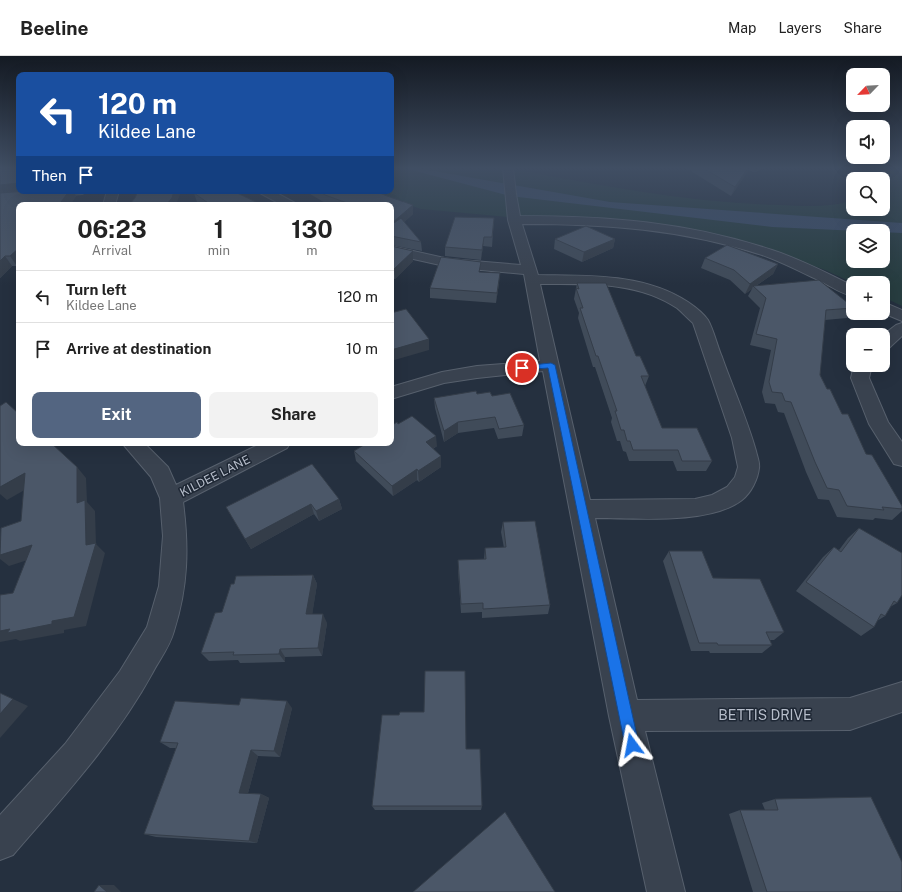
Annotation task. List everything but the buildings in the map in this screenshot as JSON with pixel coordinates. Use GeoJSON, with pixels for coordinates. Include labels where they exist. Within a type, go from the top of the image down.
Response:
{"type":"FeatureCollection","features":[{"type":"Feature","properties":{"kind":"street"},"geometry":{"type":"LineString","coordinates":[[512,207],[514,220],[531,275],[625,716],[666,892]]}},
{"type":"Feature","properties":{"kind":"street"},"geometry":{"type":"LineString","coordinates":[[514,220],[593,220],[628,223],[695,233],[768,254],[801,266],[846,288]]}},
{"type":"Feature","properties":{"kind":"street"},"geometry":{"type":"LineString","coordinates":[[394,251],[449,263],[531,275],[628,283],[666,295],[693,312],[700,321],[742,438],[749,467],[746,480],[735,493],[717,503],[695,508],[581,509]]}},
{"type":"Feature","properties":{"kind":"street"},"geometry":{"type":"LineString","coordinates":[[890,310],[902,316]]}},
{"type":"Feature","properties":{"kind":"street"},"geometry":{"type":"LineString","coordinates":[[890,338],[902,328]]}},
{"type":"Feature","properties":{"kind":"street"},"geometry":{"type":"LineString","coordinates":[[394,391],[442,378],[477,372],[551,365]]}},
{"type":"Feature","properties":{"kind":"street"},"geometry":{"type":"LineString","coordinates":[[861,372],[860,378],[879,424],[902,458]]}},
{"type":"Feature","properties":{"kind":"street"},"geometry":{"type":"LineString","coordinates":[[0,842],[77,756],[131,682],[160,632],[172,586],[175,536],[171,498],[160,473],[135,446]]}},
{"type":"Feature","properties":{"kind":"street","name":"KILDEE LANE"},"geometry":{"type":"LineString","coordinates":[[171,498],[274,446]]}},
{"type":"Feature","properties":{"kind":"street","name":"BETTIS DRIVE"},"geometry":{"type":"LineString","coordinates":[[625,716],[850,714],[902,697]]}},
{"type":"Feature","properties":{"kind":"green space"},"geometry":{"type":"Polygon","coordinates":[[[415,207],[846,207],[846,216],[890,216],[890,207],[902,207],[902,306],[890,300],[890,276],[846,276],[846,280],[825,270],[734,238],[654,223],[539,220],[421,209],[415,207]]]}},
{"type":"Feature","properties":{"kind":"water"},"geometry":{"type":"Polygon","coordinates":[[[603,207],[680,207],[902,223],[902,233],[890,232],[890,224],[846,224],[846,230],[772,227],[603,207]]]}},
{"type":"Feature","properties":{"kind":"route"},"geometry":{"type":"LineString","coordinates":[[522,368],[551,365],[632,745]]}}]}
